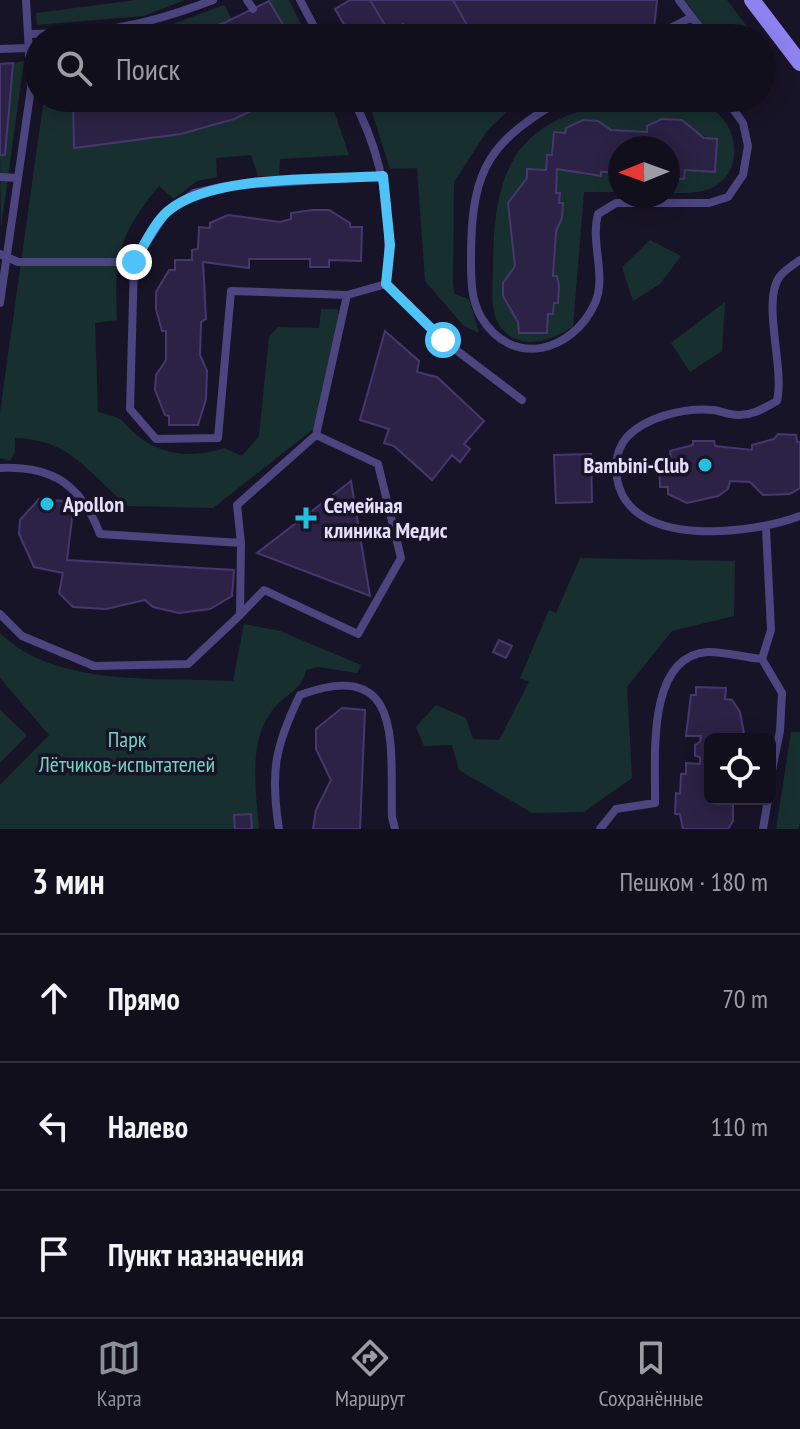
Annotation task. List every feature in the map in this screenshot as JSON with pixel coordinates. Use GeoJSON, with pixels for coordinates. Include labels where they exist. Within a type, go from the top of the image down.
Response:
{"type":"FeatureCollection","features":[{"type":"Feature","properties":{"kind":"street"},"geometry":{"type":"LineString","coordinates":[[752,0],[767,24]]}},
{"type":"Feature","properties":{"kind":"street"},"geometry":{"type":"LineString","coordinates":[[776,37],[800,63]]}},
{"type":"Feature","properties":{"kind":"lane"},"geometry":{"type":"LineString","coordinates":[[26,0],[27,24]]}},
{"type":"Feature","properties":{"kind":"lane"},"geometry":{"type":"LineString","coordinates":[[143,24],[213,0]]}},
{"type":"Feature","properties":{"kind":"lane"},"geometry":{"type":"LineString","coordinates":[[247,0],[253,9]]}},
{"type":"Feature","properties":{"kind":"lane"},"geometry":{"type":"LineString","coordinates":[[300,0],[313,24]]}},
{"type":"Feature","properties":{"kind":"lane"},"geometry":{"type":"LineString","coordinates":[[679,0],[697,24]]}},
{"type":"Feature","properties":{"kind":"lane"},"geometry":{"type":"LineString","coordinates":[[678,24],[692,17]]}},
{"type":"Feature","properties":{"kind":"lane"},"geometry":{"type":"LineString","coordinates":[[0,49],[24,48]]}},
{"type":"Feature","properties":{"kind":"lane"},"geometry":{"type":"LineString","coordinates":[[0,303],[3,256],[28,112]]}},
{"type":"Feature","properties":{"kind":"lane"},"geometry":{"type":"LineString","coordinates":[[360,112],[371,132],[383,176],[390,245],[386,284]]}},
{"type":"Feature","properties":{"kind":"lane"},"geometry":{"type":"LineString","coordinates":[[540,112],[520,124],[483,170],[471,205],[471,286],[481,317],[502,340],[526,348],[553,347],[578,332],[597,300],[598,260],[592,233],[598,214],[616,203],[709,203],[728,197],[743,175],[748,146],[743,123],[735,112]]}},
{"type":"Feature","properties":{"kind":"lane"},"geometry":{"type":"LineString","coordinates":[[383,176],[226,186],[194,193],[166,213],[134,262],[130,409],[156,439],[218,438],[231,291],[347,295],[386,284]]}},
{"type":"Feature","properties":{"kind":"lane"},"geometry":{"type":"LineString","coordinates":[[0,177],[18,178]]}},
{"type":"Feature","properties":{"kind":"lane"},"geometry":{"type":"LineString","coordinates":[[3,256],[18,262],[134,262]]}},
{"type":"Feature","properties":{"kind":"lane"},"geometry":{"type":"LineString","coordinates":[[800,260],[779,277],[774,299],[782,381],[777,401],[759,412],[737,415],[712,410],[666,416],[643,425],[625,439],[616,459],[617,481],[627,501],[646,519],[676,529],[766,528],[800,516]]}},
{"type":"Feature","properties":{"kind":"lane"},"geometry":{"type":"LineString","coordinates":[[386,284],[443,340],[522,400]]}},
{"type":"Feature","properties":{"kind":"lane"},"geometry":{"type":"LineString","coordinates":[[240,615],[241,543],[237,505],[316,435],[347,295]]}},
{"type":"Feature","properties":{"kind":"lane"},"geometry":{"type":"LineString","coordinates":[[0,614],[22,636],[94,666],[188,664],[264,590],[358,634],[401,558],[378,464],[316,435]]}},
{"type":"Feature","properties":{"kind":"lane"},"geometry":{"type":"LineString","coordinates":[[0,468],[43,469],[88,503],[100,534],[241,543]]}},
{"type":"Feature","properties":{"kind":"lane"},"geometry":{"type":"LineString","coordinates":[[766,528],[771,630],[762,659],[782,693],[776,751]]}},
{"type":"Feature","properties":{"kind":"lane"},"geometry":{"type":"LineString","coordinates":[[600,829],[616,809],[637,803],[655,803],[655,716],[666,685],[685,660],[707,652],[762,659]]}},
{"type":"Feature","properties":{"kind":"lane"},"geometry":{"type":"LineString","coordinates":[[279,829],[274,770],[280,735],[300,695],[327,685],[355,684],[378,698],[389,723],[395,829]]}},
{"type":"Feature","properties":{"kind":"lane"},"geometry":{"type":"LineString","coordinates":[[763,829],[767,805]]}},
{"type":"Feature","properties":{"kind":"green space"},"geometry":{"type":"Polygon","coordinates":[[[137,0],[185,0],[144,16],[37,24],[36,13],[137,0]]]}},
{"type":"Feature","properties":{"kind":"green space"},"geometry":{"type":"Polygon","coordinates":[[[268,0],[289,0],[301,24],[283,24],[268,0]]]}},
{"type":"Feature","properties":{"kind":"green space"},"geometry":{"type":"Polygon","coordinates":[[[685,0],[727,0],[745,24],[703,24],[685,0]]]}},
{"type":"Feature","properties":{"kind":"green space"},"geometry":{"type":"Polygon","coordinates":[[[224,5],[232,19],[219,24],[173,24],[224,5]]]}},
{"type":"Feature","properties":{"kind":"green space"},"geometry":{"type":"Polygon","coordinates":[[[24,61],[1,228],[0,155],[5,154],[13,63],[24,61]]]}},
{"type":"Feature","properties":{"kind":"green space"},"geometry":{"type":"Polygon","coordinates":[[[42,112],[74,112],[75,148],[181,134],[249,112],[334,112],[349,155],[280,159],[279,176],[258,176],[251,155],[216,158],[217,177],[197,181],[174,199],[159,186],[135,219],[122,248],[118,263],[117,320],[95,323],[98,412],[119,419],[139,437],[158,448],[192,454],[224,448],[242,456],[259,436],[269,337],[278,327],[319,328],[321,309],[337,309],[339,315],[315,428],[213,508],[128,506],[78,460],[51,445],[15,438],[15,453],[10,461],[0,458],[0,412],[42,112]]]}},
{"type":"Feature","properties":{"kind":"green space"},"geometry":{"type":"Polygon","coordinates":[[[372,112],[507,112],[487,131],[454,182],[453,285],[455,294],[469,299],[479,333],[463,325],[425,281],[417,168],[390,169],[372,112]]]}},
{"type":"Feature","properties":{"kind":"green space"},"geometry":{"type":"Polygon","coordinates":[[[580,112],[715,112],[726,122],[731,133],[734,156],[726,177],[717,185],[706,190],[680,193],[680,172],[714,172],[717,139],[670,120],[647,126],[647,132],[618,131],[588,120],[566,128],[565,133],[554,132],[552,155],[547,155],[546,170],[528,170],[527,178],[508,203],[515,266],[504,283],[503,296],[518,322],[519,333],[547,333],[548,314],[553,314],[554,303],[558,303],[556,276],[553,276],[556,231],[563,204],[559,203],[560,193],[556,193],[557,169],[581,170],[581,174],[591,176],[608,172],[608,192],[584,192],[573,327],[556,336],[530,342],[513,338],[496,318],[493,302],[494,232],[507,173],[519,151],[537,133],[560,119],[580,112]]]}},
{"type":"Feature","properties":{"kind":"green space"},"geometry":{"type":"Polygon","coordinates":[[[650,240],[681,256],[660,284],[633,301],[622,267],[650,240]]]}},
{"type":"Feature","properties":{"kind":"green space"},"geometry":{"type":"Polygon","coordinates":[[[725,302],[722,351],[690,372],[671,343],[725,302]]]}},
{"type":"Feature","properties":{"kind":"green space"},"geometry":{"type":"Polygon","coordinates":[[[580,558],[735,561],[734,616],[672,631],[627,687],[632,778],[584,812],[532,813],[459,770],[452,745],[424,746],[416,727],[436,705],[466,718],[473,739],[499,740],[529,682],[520,678],[549,610],[556,613],[580,558]]]}},
{"type":"Feature","properties":{"kind":"green space","name":"Парк Лётчиков-испытателей"},"geometry":{"type":"Polygon","coordinates":[[[244,624],[280,631],[361,665],[357,673],[318,667],[306,670],[298,686],[266,720],[260,734],[255,765],[259,829],[0,829],[0,785],[49,735],[0,678],[0,633],[23,651],[49,663],[79,671],[142,679],[233,681],[244,624]]]}},
{"type":"Feature","properties":{"kind":"green space"},"geometry":{"type":"Polygon","coordinates":[[[0,710],[27,735],[0,763],[0,710]]]}},
{"type":"Feature","properties":{"kind":"green space"},"geometry":{"type":"Polygon","coordinates":[[[791,732],[800,732],[800,823],[798,829],[776,829],[791,732]]]}},
{"type":"Feature","properties":{"kind":"building"},"geometry":{"type":"Polygon","coordinates":[[[350,0],[370,0],[384,24],[344,24],[335,9],[350,0]]]}},
{"type":"Feature","properties":{"kind":"building"},"geometry":{"type":"Polygon","coordinates":[[[370,0],[453,0],[466,24],[403,24],[384,24],[370,0]]]}},
{"type":"Feature","properties":{"kind":"building"},"geometry":{"type":"Polygon","coordinates":[[[453,0],[657,0],[655,24],[466,24],[453,0]]]}},
{"type":"Feature","properties":{"kind":"building"},"geometry":{"type":"Polygon","coordinates":[[[269,1],[283,24],[220,24],[269,1]]]}},
{"type":"Feature","properties":{"kind":"building"},"geometry":{"type":"Polygon","coordinates":[[[13,63],[5,155],[0,155],[0,64],[13,63]]]}},
{"type":"Feature","properties":{"kind":"building"},"geometry":{"type":"Polygon","coordinates":[[[73,112],[249,112],[181,134],[74,148],[73,112]]]}},
{"type":"Feature","properties":{"kind":"building"},"geometry":{"type":"Polygon","coordinates":[[[662,119],[682,120],[704,138],[717,139],[715,172],[685,170],[684,179],[680,179],[680,136],[608,136],[608,172],[601,172],[601,176],[557,169],[556,193],[560,193],[559,203],[563,203],[562,218],[556,231],[553,276],[557,276],[559,286],[558,303],[554,303],[553,314],[548,314],[547,333],[519,333],[518,322],[503,296],[503,283],[515,266],[508,203],[527,178],[527,169],[546,170],[547,155],[552,155],[554,132],[565,133],[566,128],[583,120],[598,121],[611,130],[647,132],[647,126],[662,119]]]}},
{"type":"Feature","properties":{"kind":"building"},"geometry":{"type":"Polygon","coordinates":[[[329,210],[350,223],[350,227],[362,227],[361,261],[329,260],[329,267],[310,267],[310,259],[249,259],[249,268],[203,262],[206,319],[201,322],[200,355],[207,371],[206,399],[198,425],[169,425],[169,416],[165,415],[155,390],[156,375],[166,360],[166,331],[162,331],[156,309],[156,292],[169,270],[175,270],[175,260],[192,260],[192,250],[198,249],[199,227],[210,228],[210,223],[228,215],[280,222],[291,219],[291,213],[329,210]]]}},
{"type":"Feature","properties":{"kind":"building"},"geometry":{"type":"Polygon","coordinates":[[[385,331],[419,361],[417,372],[437,377],[484,421],[464,444],[470,449],[460,462],[452,455],[432,480],[394,446],[384,443],[389,429],[360,420],[385,331]]]}},
{"type":"Feature","properties":{"kind":"building"},"geometry":{"type":"Polygon","coordinates":[[[778,434],[796,435],[797,442],[800,442],[800,488],[790,494],[763,495],[750,482],[730,481],[728,489],[718,496],[687,503],[668,494],[668,487],[660,487],[659,458],[671,458],[670,451],[693,445],[693,441],[714,441],[715,446],[752,450],[752,445],[774,439],[778,434]]]}},
{"type":"Feature","properties":{"kind":"building"},"geometry":{"type":"Polygon","coordinates":[[[591,454],[592,502],[556,503],[554,455],[591,454]]]}},
{"type":"Feature","properties":{"kind":"building"},"geometry":{"type":"Polygon","coordinates":[[[351,481],[370,596],[257,553],[351,481]]]}},
{"type":"Feature","properties":{"kind":"building"},"geometry":{"type":"Polygon","coordinates":[[[39,499],[74,502],[67,560],[234,570],[232,596],[210,609],[179,613],[153,607],[145,600],[106,609],[73,607],[59,593],[63,573],[34,567],[19,534],[20,520],[39,499]]]}},
{"type":"Feature","properties":{"kind":"building"},"geometry":{"type":"Polygon","coordinates":[[[499,640],[512,646],[506,658],[493,652],[499,640]]]}},
{"type":"Feature","properties":{"kind":"building"},"geometry":{"type":"Polygon","coordinates":[[[696,687],[726,688],[725,699],[732,700],[740,712],[744,733],[704,733],[704,805],[733,805],[733,821],[728,829],[683,829],[680,814],[675,814],[676,793],[680,794],[681,774],[686,774],[686,763],[700,764],[700,757],[695,756],[695,745],[700,742],[701,736],[686,736],[691,695],[696,695],[696,687]]]}},
{"type":"Feature","properties":{"kind":"building"},"geometry":{"type":"Polygon","coordinates":[[[342,708],[365,710],[360,829],[313,829],[316,810],[331,780],[316,749],[316,729],[342,708]]]}},
{"type":"Feature","properties":{"kind":"building"},"geometry":{"type":"Polygon","coordinates":[[[251,814],[252,829],[235,829],[234,815],[251,814]]]}},
{"type":"Feature","properties":{"kind":"place","name":"Bambini-Club"},"geometry":{"type":"Point","coordinates":[705,465]}},
{"type":"Feature","properties":{"kind":"place","name":"Apollon"},"geometry":{"type":"Point","coordinates":[47,504]}},
{"type":"Feature","properties":{"kind":"place","name":"Семейная клиника Медис"},"geometry":{"type":"Point","coordinates":[306,518]}},
{"type":"Feature","properties":{"kind":"route"},"geometry":{"type":"LineString","coordinates":[[134,262],[166,213],[194,193],[226,186],[383,176],[390,245],[386,284],[443,340]]}}]}
